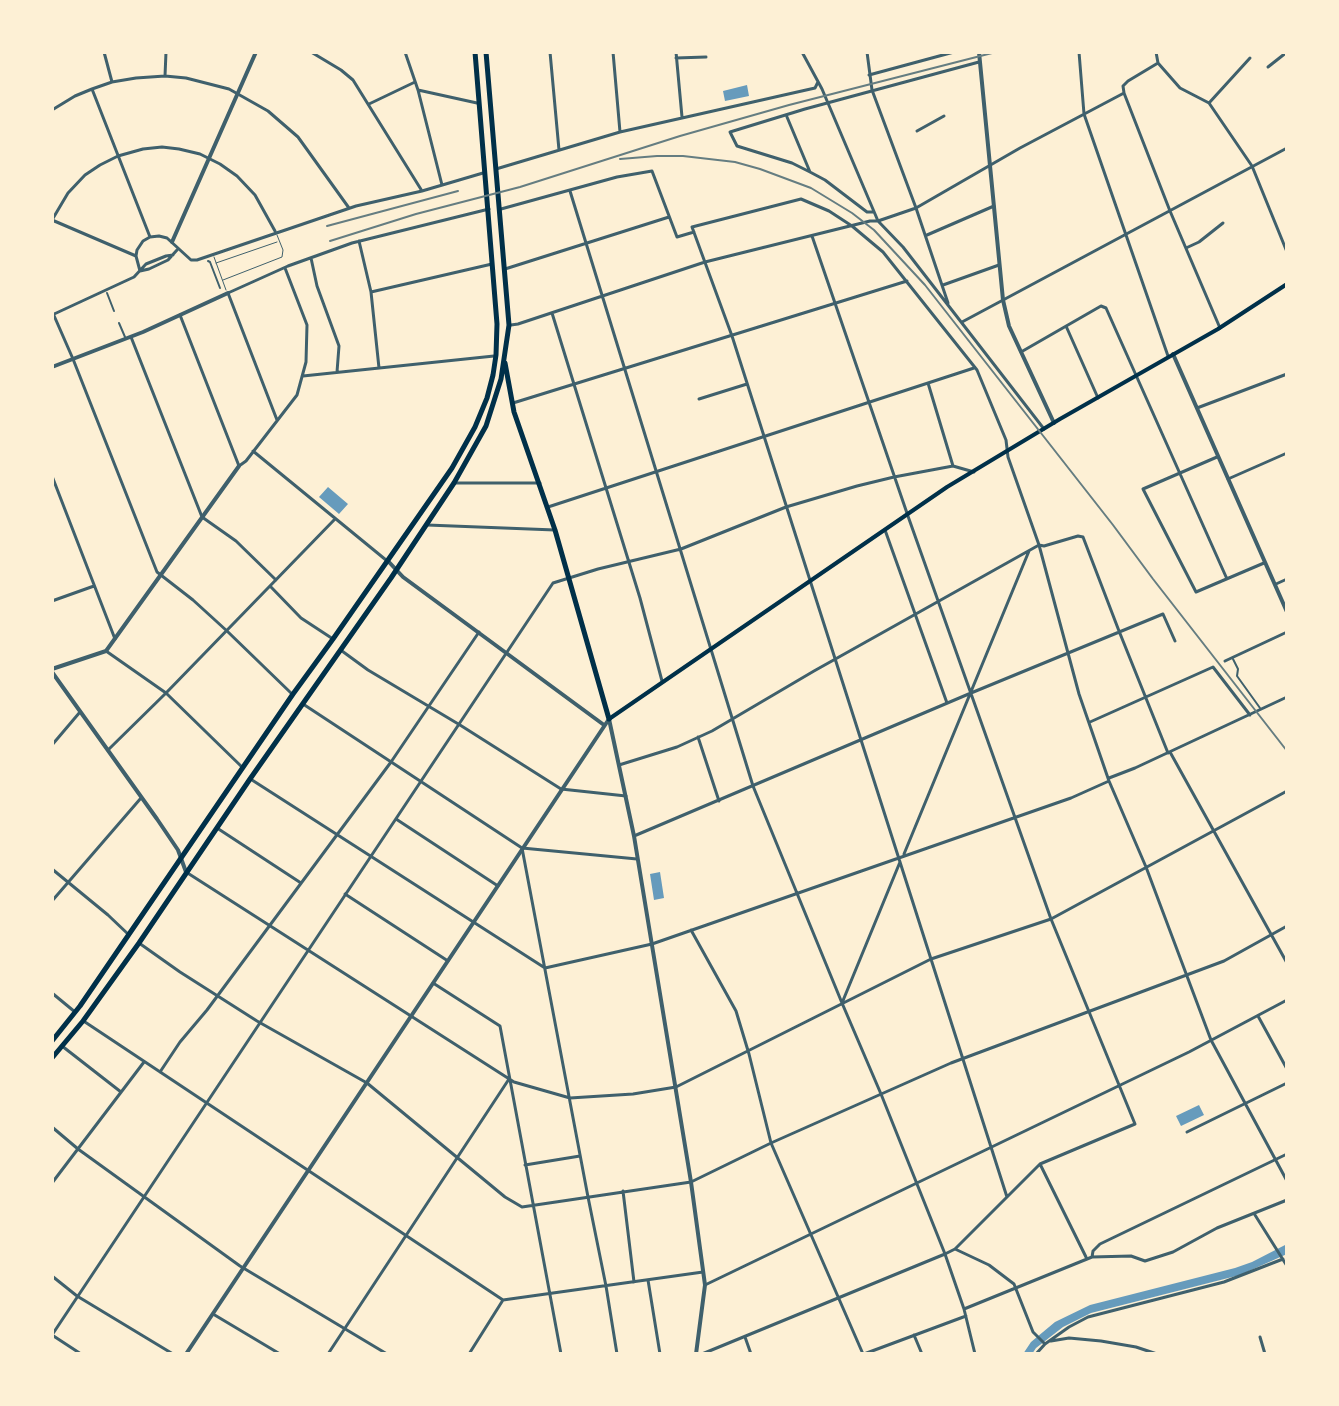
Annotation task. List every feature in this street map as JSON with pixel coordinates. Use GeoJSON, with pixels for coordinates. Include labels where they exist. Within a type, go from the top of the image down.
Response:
{"type":"FeatureCollection","features":[{"type":"Feature","properties":{"kind":"main road"},"geometry":{"type":"LineString","coordinates":[[52,1041],[388,561],[464,448],[487,398],[496,355],[497,314],[475,52]]}},
{"type":"Feature","properties":{"kind":"main road"},"geometry":{"type":"LineString","coordinates":[[52,1058],[139,943],[427,525],[486,426],[505,362],[509,325],[486,52]]}},
{"type":"Feature","properties":{"kind":"main road"},"geometry":{"type":"LineString","coordinates":[[505,362],[513,404],[555,530],[606,722],[907,514],[1054,423],[1220,328],[1287,284]]}},
{"type":"Feature","properties":{"kind":"street"},"geometry":{"type":"LineString","coordinates":[[104,52],[112,82]]}},
{"type":"Feature","properties":{"kind":"street"},"geometry":{"type":"LineString","coordinates":[[165,76],[166,52]]}},
{"type":"Feature","properties":{"kind":"street"},"geometry":{"type":"LineString","coordinates":[[172,242],[256,52]]}},
{"type":"Feature","properties":{"kind":"street"},"geometry":{"type":"LineString","coordinates":[[311,52],[347,75],[369,104],[422,191]]}},
{"type":"Feature","properties":{"kind":"street"},"geometry":{"type":"LineString","coordinates":[[405,52],[442,185]]}},
{"type":"Feature","properties":{"kind":"street"},"geometry":{"type":"LineString","coordinates":[[550,52],[559,150]]}},
{"type":"Feature","properties":{"kind":"street"},"geometry":{"type":"LineString","coordinates":[[613,52],[620,132]]}},
{"type":"Feature","properties":{"kind":"street"},"geometry":{"type":"LineString","coordinates":[[676,52],[682,117]]}},
{"type":"Feature","properties":{"kind":"street"},"geometry":{"type":"LineString","coordinates":[[802,52],[828,102],[878,221],[903,247],[1044,429]]}},
{"type":"Feature","properties":{"kind":"street"},"geometry":{"type":"LineString","coordinates":[[867,52],[872,90],[949,308]]}},
{"type":"Feature","properties":{"kind":"street"},"geometry":{"type":"LineString","coordinates":[[929,52],[931,58]]}},
{"type":"Feature","properties":{"kind":"street"},"geometry":{"type":"LineString","coordinates":[[869,75],[954,52]]}},
{"type":"Feature","properties":{"kind":"street"},"geometry":{"type":"LineString","coordinates":[[979,52],[1003,300],[1009,326],[1054,423]]}},
{"type":"Feature","properties":{"kind":"street"},"geometry":{"type":"LineString","coordinates":[[1079,52],[1084,114],[1170,355],[1197,408],[1287,612]]}},
{"type":"Feature","properties":{"kind":"street"},"geometry":{"type":"LineString","coordinates":[[1156,52],[1158,63],[1180,88],[1209,103],[1252,166],[1287,252]]}},
{"type":"Feature","properties":{"kind":"street"},"geometry":{"type":"LineString","coordinates":[[1268,67],[1287,52]]}},
{"type":"Feature","properties":{"kind":"street"},"geometry":{"type":"LineString","coordinates":[[676,58],[706,57]]}},
{"type":"Feature","properties":{"kind":"street"},"geometry":{"type":"LineString","coordinates":[[1209,103],[1250,58]]}},
{"type":"Feature","properties":{"kind":"street"},"geometry":{"type":"LineString","coordinates":[[873,212],[867,212],[825,180],[792,163],[737,146],[730,132],[828,102],[980,62]]}},
{"type":"Feature","properties":{"kind":"street"},"geometry":{"type":"LineString","coordinates":[[1158,63],[1128,81],[1123,86],[1124,93],[1220,328]]}},
{"type":"Feature","properties":{"kind":"street"},"geometry":{"type":"LineString","coordinates":[[52,110],[92,89],[136,78],[165,76],[198,80],[238,93],[268,111],[298,137],[349,208]]}},
{"type":"Feature","properties":{"kind":"street"},"geometry":{"type":"LineString","coordinates":[[369,104],[415,82]]}},
{"type":"Feature","properties":{"kind":"street"},"geometry":{"type":"LineString","coordinates":[[496,169],[620,132],[815,88],[818,82]]}},
{"type":"Feature","properties":{"kind":"street"},"geometry":{"type":"LineString","coordinates":[[92,89],[150,237]]}},
{"type":"Feature","properties":{"kind":"street"},"geometry":{"type":"LineString","coordinates":[[418,90],[480,103]]}},
{"type":"Feature","properties":{"kind":"street"},"geometry":{"type":"LineString","coordinates":[[509,325],[705,262],[878,221],[916,208],[1124,93]]}},
{"type":"Feature","properties":{"kind":"street"},"geometry":{"type":"LineString","coordinates":[[786,115],[810,172]]}},
{"type":"Feature","properties":{"kind":"street"},"geometry":{"type":"LineString","coordinates":[[917,131],[944,116]]}},
{"type":"Feature","properties":{"kind":"street"},"geometry":{"type":"LineString","coordinates":[[136,256],[52,220],[63,200],[80,180],[118,156],[143,149],[162,147],[192,152],[228,169],[255,195],[276,233]]}},
{"type":"Feature","properties":{"kind":"street"},"geometry":{"type":"LineString","coordinates":[[961,322],[1287,148]]}},
{"type":"Feature","properties":{"kind":"street"},"geometry":{"type":"LineString","coordinates":[[499,210],[617,177],[652,171],[677,237],[694,232]]}},
{"type":"Feature","properties":{"kind":"street"},"geometry":{"type":"LineString","coordinates":[[140,271],[136,256],[139,246],[150,237],[162,236],[191,260],[197,260],[349,208],[486,173]]}},
{"type":"Feature","properties":{"kind":"street"},"geometry":{"type":"LineString","coordinates":[[570,191],[753,786],[945,1254],[975,1354]]}},
{"type":"Feature","properties":{"kind":"street"},"geometry":{"type":"LineString","coordinates":[[1007,1197],[732,336],[692,227],[801,199],[829,211],[882,250],[975,367],[1006,440],[1008,457],[1039,545],[1079,694],[1109,780],[1146,867],[1211,1040],[1287,1181]]}},
{"type":"Feature","properties":{"kind":"street"},"geometry":{"type":"LineString","coordinates":[[926,236],[994,206]]}},
{"type":"Feature","properties":{"kind":"street"},"geometry":{"type":"LineString","coordinates":[[52,367],[311,258],[359,241],[489,209]]}},
{"type":"Feature","properties":{"kind":"street"},"geometry":{"type":"LineString","coordinates":[[505,269],[669,217]]}},
{"type":"Feature","properties":{"kind":"street"},"geometry":{"type":"LineString","coordinates":[[1186,248],[1223,223]]}},
{"type":"Feature","properties":{"kind":"street"},"geometry":{"type":"LineString","coordinates":[[253,451],[388,561],[395,571],[606,722],[634,836],[691,1182],[705,1285],[699,1354],[745,1337],[955,1249],[1040,1164],[1135,1124],[1051,919],[812,236]]}},
{"type":"Feature","properties":{"kind":"street"},"geometry":{"type":"LineString","coordinates":[[359,241],[371,292],[379,368]]}},
{"type":"Feature","properties":{"kind":"street"},"geometry":{"type":"LineString","coordinates":[[178,249],[173,255],[146,264],[129,279],[53,314],[160,576],[193,600],[293,694]]}},
{"type":"Feature","properties":{"kind":"street"},"geometry":{"type":"LineString","coordinates":[[311,258],[317,286],[339,346],[337,372]]}},
{"type":"Feature","properties":{"kind":"street"},"geometry":{"type":"LineString","coordinates":[[208,261],[220,288]]}},
{"type":"Feature","properties":{"kind":"street"},"geometry":{"type":"LineString","coordinates":[[371,292],[493,263]]}},
{"type":"Feature","properties":{"kind":"street"},"geometry":{"type":"LineString","coordinates":[[943,285],[999,265]]}},
{"type":"Feature","properties":{"kind":"street"},"geometry":{"type":"LineString","coordinates":[[285,268],[307,325],[306,362],[297,395],[239,466],[106,651],[52,670],[178,850],[186,872],[514,1082],[570,1098],[633,1094],[676,1087],[931,959],[1051,919],[1287,791]]}},
{"type":"Feature","properties":{"kind":"street"},"geometry":{"type":"LineString","coordinates":[[513,404],[907,281]]}},
{"type":"Feature","properties":{"kind":"street"},"geometry":{"type":"LineString","coordinates":[[107,293],[114,311]]}},
{"type":"Feature","properties":{"kind":"street"},"geometry":{"type":"LineString","coordinates":[[228,293],[277,420]]}},
{"type":"Feature","properties":{"kind":"street"},"geometry":{"type":"LineString","coordinates":[[1021,352],[1101,306],[1106,308],[1227,579]]}},
{"type":"Feature","properties":{"kind":"street"},"geometry":{"type":"LineString","coordinates":[[552,313],[629,561],[662,683]]}},
{"type":"Feature","properties":{"kind":"street"},"geometry":{"type":"LineString","coordinates":[[180,315],[239,466]]}},
{"type":"Feature","properties":{"kind":"street"},"geometry":{"type":"LineString","coordinates":[[119,323],[128,337],[202,517],[236,541],[276,580]]}},
{"type":"Feature","properties":{"kind":"street"},"geometry":{"type":"LineString","coordinates":[[1066,326],[1098,398]]}},
{"type":"Feature","properties":{"kind":"street"},"geometry":{"type":"LineString","coordinates":[[303,376],[496,355]]}},
{"type":"Feature","properties":{"kind":"street"},"geometry":{"type":"LineString","coordinates":[[548,507],[975,367]]}},
{"type":"Feature","properties":{"kind":"street"},"geometry":{"type":"LineString","coordinates":[[1197,408],[1287,374]]}},
{"type":"Feature","properties":{"kind":"street"},"geometry":{"type":"LineString","coordinates":[[928,383],[953,466]]}},
{"type":"Feature","properties":{"kind":"street"},"geometry":{"type":"LineString","coordinates":[[699,399],[747,384]]}},
{"type":"Feature","properties":{"kind":"street"},"geometry":{"type":"LineString","coordinates":[[1227,479],[1287,453]]}},
{"type":"Feature","properties":{"kind":"street"},"geometry":{"type":"LineString","coordinates":[[1217,457],[1143,489],[1196,592],[1264,563]]}},
{"type":"Feature","properties":{"kind":"street"},"geometry":{"type":"LineString","coordinates":[[81,1354],[52,1335],[553,583],[681,549],[786,507],[894,477],[953,466],[974,472]]}},
{"type":"Feature","properties":{"kind":"street"},"geometry":{"type":"LineString","coordinates":[[52,476],[115,639]]}},
{"type":"Feature","properties":{"kind":"street"},"geometry":{"type":"LineString","coordinates":[[454,483],[540,483]]}},
{"type":"Feature","properties":{"kind":"street"},"geometry":{"type":"LineString","coordinates":[[108,750],[335,519]]}},
{"type":"Feature","properties":{"kind":"street"},"geometry":{"type":"LineString","coordinates":[[427,525],[555,530]]}},
{"type":"Feature","properties":{"kind":"street"},"geometry":{"type":"LineString","coordinates":[[885,530],[947,704]]}},
{"type":"Feature","properties":{"kind":"street"},"geometry":{"type":"LineString","coordinates":[[619,765],[677,747],[732,720],[1039,545],[1083,537],[1169,752],[1287,963]]}},
{"type":"Feature","properties":{"kind":"street"},"geometry":{"type":"LineString","coordinates":[[842,1003],[1029,551]]}},
{"type":"Feature","properties":{"kind":"street"},"geometry":{"type":"LineString","coordinates":[[1274,585],[1287,579]]}},
{"type":"Feature","properties":{"kind":"street"},"geometry":{"type":"LineString","coordinates":[[52,600],[94,586]]}},
{"type":"Feature","properties":{"kind":"street"},"geometry":{"type":"LineString","coordinates":[[270,586],[301,618],[333,639]]}},
{"type":"Feature","properties":{"kind":"street"},"geometry":{"type":"LineString","coordinates":[[634,836],[1163,614],[1175,641]]}},
{"type":"Feature","properties":{"kind":"street"},"geometry":{"type":"LineString","coordinates":[[160,1072],[391,762],[479,632]]}},
{"type":"Feature","properties":{"kind":"street"},"geometry":{"type":"LineString","coordinates":[[1225,661],[1287,632]]}},
{"type":"Feature","properties":{"kind":"street"},"geometry":{"type":"LineString","coordinates":[[340,649],[368,670],[561,789],[626,796]]}},
{"type":"Feature","properties":{"kind":"street"},"geometry":{"type":"LineString","coordinates":[[106,651],[166,693],[243,768]]}},
{"type":"Feature","properties":{"kind":"street"},"geometry":{"type":"LineString","coordinates":[[1232,658],[1238,669],[1237,676],[1261,709]]}},
{"type":"Feature","properties":{"kind":"street"},"geometry":{"type":"LineString","coordinates":[[1090,722],[1213,667],[1250,715]]}},
{"type":"Feature","properties":{"kind":"street"},"geometry":{"type":"LineString","coordinates":[[250,779],[545,968],[652,944],[1071,798],[1287,697]]}},
{"type":"Feature","properties":{"kind":"street"},"geometry":{"type":"LineString","coordinates":[[303,704],[522,848],[637,859]]}},
{"type":"Feature","properties":{"kind":"street"},"geometry":{"type":"LineString","coordinates":[[52,745],[80,712]]}},
{"type":"Feature","properties":{"kind":"street"},"geometry":{"type":"LineString","coordinates":[[186,1354],[606,722]]}},
{"type":"Feature","properties":{"kind":"street"},"geometry":{"type":"LineString","coordinates":[[698,737],[719,801]]}},
{"type":"Feature","properties":{"kind":"street"},"geometry":{"type":"LineString","coordinates":[[52,901],[141,798]]}},
{"type":"Feature","properties":{"kind":"street"},"geometry":{"type":"LineString","coordinates":[[396,819],[498,886]]}},
{"type":"Feature","properties":{"kind":"street"},"geometry":{"type":"LineString","coordinates":[[217,828],[301,883]]}},
{"type":"Feature","properties":{"kind":"street"},"geometry":{"type":"LineString","coordinates":[[522,848],[617,1354]]}},
{"type":"Feature","properties":{"kind":"street"},"geometry":{"type":"LineString","coordinates":[[52,869],[129,935]]}},
{"type":"Feature","properties":{"kind":"street"},"geometry":{"type":"LineString","coordinates":[[345,894],[448,961]]}},
{"type":"Feature","properties":{"kind":"street"},"geometry":{"type":"LineString","coordinates":[[139,943],[260,1022],[367,1083],[522,1207],[691,1182],[771,1143],[963,1059],[1224,961],[1287,926]]}},
{"type":"Feature","properties":{"kind":"street"},"geometry":{"type":"LineString","coordinates":[[691,930],[736,1011],[771,1143],[864,1354],[966,1316]]}},
{"type":"Feature","properties":{"kind":"street"},"geometry":{"type":"LineString","coordinates":[[328,1354],[509,1079],[500,1026],[433,983]]}},
{"type":"Feature","properties":{"kind":"street"},"geometry":{"type":"LineString","coordinates":[[52,993],[75,1012]]}},
{"type":"Feature","properties":{"kind":"street"},"geometry":{"type":"LineString","coordinates":[[705,1285],[1120,1085],[1287,1000]]}},
{"type":"Feature","properties":{"kind":"street"},"geometry":{"type":"LineString","coordinates":[[1257,1016],[1287,1069]]}},
{"type":"Feature","properties":{"kind":"street"},"geometry":{"type":"LineString","coordinates":[[83,1021],[503,1300],[703,1272]]}},
{"type":"Feature","properties":{"kind":"street"},"geometry":{"type":"LineString","coordinates":[[62,1046],[121,1092]]}},
{"type":"Feature","properties":{"kind":"street"},"geometry":{"type":"LineString","coordinates":[[52,1183],[144,1062]]}},
{"type":"Feature","properties":{"kind":"street"},"geometry":{"type":"LineString","coordinates":[[509,1079],[561,1354]]}},
{"type":"Feature","properties":{"kind":"street"},"geometry":{"type":"LineString","coordinates":[[1187,1132],[1287,1083]]}},
{"type":"Feature","properties":{"kind":"street"},"geometry":{"type":"LineString","coordinates":[[52,1127],[244,1268],[387,1354]]}},
{"type":"Feature","properties":{"kind":"street"},"geometry":{"type":"LineString","coordinates":[[1089,1258],[1100,1244],[1287,1154]]}},
{"type":"Feature","properties":{"kind":"street"},"geometry":{"type":"LineString","coordinates":[[525,1165],[580,1156]]}},
{"type":"Feature","properties":{"kind":"street"},"geometry":{"type":"LineString","coordinates":[[1040,1164],[1089,1258]]}},
{"type":"Feature","properties":{"kind":"street"},"geometry":{"type":"LineString","coordinates":[[623,1191],[634,1282]]}},
{"type":"Feature","properties":{"kind":"street"},"geometry":{"type":"LineString","coordinates":[[964,1309],[1089,1258],[1131,1256],[1145,1261],[1173,1252],[1217,1228],[1287,1200]]}},
{"type":"Feature","properties":{"kind":"street"},"geometry":{"type":"LineString","coordinates":[[1254,1213],[1287,1266]]}},
{"type":"Feature","properties":{"kind":"street"},"geometry":{"type":"LineString","coordinates":[[955,1249],[989,1265],[1014,1284],[1036,1336],[1045,1344]]}},
{"type":"Feature","properties":{"kind":"street"},"geometry":{"type":"LineString","coordinates":[[1036,1354],[1045,1344],[1088,1317],[1214,1285],[1283,1259]]}},
{"type":"Feature","properties":{"kind":"street"},"geometry":{"type":"LineString","coordinates":[[52,1276],[77,1296],[173,1354]]}},
{"type":"Feature","properties":{"kind":"street"},"geometry":{"type":"LineString","coordinates":[[648,1280],[660,1354]]}},
{"type":"Feature","properties":{"kind":"street"},"geometry":{"type":"LineString","coordinates":[[469,1354],[503,1300]]}},
{"type":"Feature","properties":{"kind":"street"},"geometry":{"type":"LineString","coordinates":[[213,1314],[280,1354]]}},
{"type":"Feature","properties":{"kind":"street"},"geometry":{"type":"LineString","coordinates":[[914,1335],[922,1354]]}},
{"type":"Feature","properties":{"kind":"street"},"geometry":{"type":"LineString","coordinates":[[745,1337],[751,1354]]}},
{"type":"Feature","properties":{"kind":"street"},"geometry":{"type":"LineString","coordinates":[[1260,1337],[1265,1354]]}},
{"type":"Feature","properties":{"kind":"street"},"geometry":{"type":"LineString","coordinates":[[1050,1341],[1069,1338],[1101,1341],[1157,1354]]}},
{"type":"Feature","properties":{"kind":"lane"},"geometry":{"type":"LineString","coordinates":[[223,280],[282,257],[283,250],[276,233]]}},
{"type":"Feature","properties":{"kind":"lane"},"geometry":{"type":"LineString","coordinates":[[216,263],[279,241]]}},
{"type":"Feature","properties":{"kind":"lane"},"geometry":{"type":"LineString","coordinates":[[213,255],[228,293]]}},
{"type":"Feature","properties":{"kind":"water"},"geometry":{"type":"Polygon","coordinates":[[[747,85],[749,96],[725,101],[723,91],[747,85]]]}},
{"type":"Feature","properties":{"kind":"water"},"geometry":{"type":"Polygon","coordinates":[[[328,487],[348,504],[339,514],[319,497],[328,487]]]}},
{"type":"Feature","properties":{"kind":"water"},"geometry":{"type":"Polygon","coordinates":[[[660,872],[664,898],[654,900],[650,874],[660,872]]]}},
{"type":"Feature","properties":{"kind":"water"},"geometry":{"type":"Polygon","coordinates":[[[1199,1105],[1204,1115],[1181,1126],[1176,1116],[1199,1105]]]}},
{"type":"Feature","properties":{"kind":"water"},"geometry":{"type":"Polygon","coordinates":[[[1287,1244],[1287,1254],[1240,1275],[1091,1313],[1063,1327],[1032,1354],[1023,1354],[1031,1342],[1055,1322],[1090,1305],[1235,1268],[1287,1244]]]}},
{"type":"Feature","properties":{"kind":"railway"},"geometry":{"type":"LineString","coordinates":[[330,241],[789,105],[996,52]]}},
{"type":"Feature","properties":{"kind":"railway"},"geometry":{"type":"LineString","coordinates":[[620,159],[683,156],[735,162],[811,188],[874,230],[925,285],[1287,751]]}},
{"type":"Feature","properties":{"kind":"railway"},"geometry":{"type":"LineString","coordinates":[[327,226],[458,191]]}}]}
